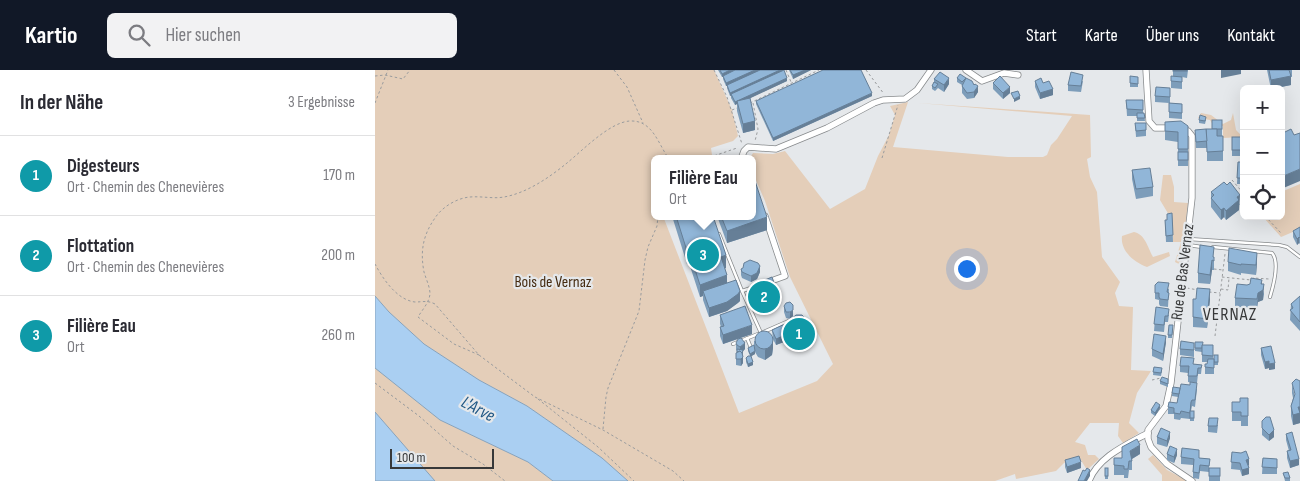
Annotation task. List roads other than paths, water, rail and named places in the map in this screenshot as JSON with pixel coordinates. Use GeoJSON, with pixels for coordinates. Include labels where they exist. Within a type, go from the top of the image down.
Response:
{"type":"FeatureCollection","features":[{"type":"Feature","properties":{"kind":"street"},"geometry":{"type":"LineString","coordinates":[[743,155],[748,147],[771,150],[779,148],[827,128],[874,103],[900,100],[913,93],[931,70]]}},
{"type":"Feature","properties":{"kind":"street"},"geometry":{"type":"LineString","coordinates":[[965,70],[982,81],[1004,73],[1019,75]]}},
{"type":"Feature","properties":{"kind":"street","name":"Rue de Bas Vernaz"},"geometry":{"type":"LineString","coordinates":[[1146,70],[1147,112],[1150,123],[1158,128],[1184,129],[1192,136],[1193,192],[1171,381],[1166,406],[1148,433]]}},
{"type":"Feature","properties":{"kind":"street"},"geometry":{"type":"LineString","coordinates":[[763,210],[785,276],[771,281]]}},
{"type":"Feature","properties":{"kind":"street"},"geometry":{"type":"LineString","coordinates":[[1089,481],[1093,470],[1105,459],[1148,433]]}},
{"type":"Feature","properties":{"kind":"street"},"geometry":{"type":"LineString","coordinates":[[1148,433],[1148,442],[1156,452],[1167,464],[1192,481]]}},
{"type":"Feature","properties":{"kind":"lane"},"geometry":{"type":"LineString","coordinates":[[718,231],[742,292],[761,333]]}},
{"type":"Feature","properties":{"kind":"lane"},"geometry":{"type":"LineString","coordinates":[[1187,242],[1271,252],[1276,260],[1270,297]]}},
{"type":"Feature","properties":{"kind":"lane"},"geometry":{"type":"LineString","coordinates":[[1187,242],[1279,245],[1287,247],[1300,257]]}},
{"type":"Feature","properties":{"kind":"lane"},"geometry":{"type":"LineString","coordinates":[[764,284],[771,281]]}},
{"type":"Feature","properties":{"kind":"lane"},"geometry":{"type":"LineString","coordinates":[[742,292],[757,286]]}},
{"type":"Feature","properties":{"kind":"lane"},"geometry":{"type":"LineString","coordinates":[[733,344],[793,320]]}},
{"type":"Feature","properties":{"kind":"lane"},"geometry":{"type":"LineString","coordinates":[[747,338],[751,348]]}},
{"type":"Feature","properties":{"kind":"water","name":"L'Arve"},"geometry":{"type":"Polygon","coordinates":[[[375,296],[389,312],[424,344],[479,380],[527,406],[602,458],[628,481],[553,481],[528,462],[440,420],[375,368],[375,296]]]}},
{"type":"Feature","properties":{"kind":"water"},"geometry":{"type":"Polygon","coordinates":[[[375,412],[435,481],[375,481],[375,412]]]}},
{"type":"Feature","properties":{"kind":"place","name":"Filière Eau"},"geometry":{"type":"Point","coordinates":[703,255]}},
{"type":"Feature","properties":{"kind":"place","name":"Flottation"},"geometry":{"type":"Point","coordinates":[764,297]}},
{"type":"Feature","properties":{"kind":"place","name":"Digesteurs"},"geometry":{"type":"Point","coordinates":[799,334]}},
{"type":"Feature","properties":{"kind":"district","name":"VERNAZ"},"geometry":{"type":"Point","coordinates":[1230,314]}},
{"type":"Feature","properties":{"kind":"park label","name":"Bois de Vernaz"},"geometry":{"type":"Point","coordinates":[553,282]}}]}
